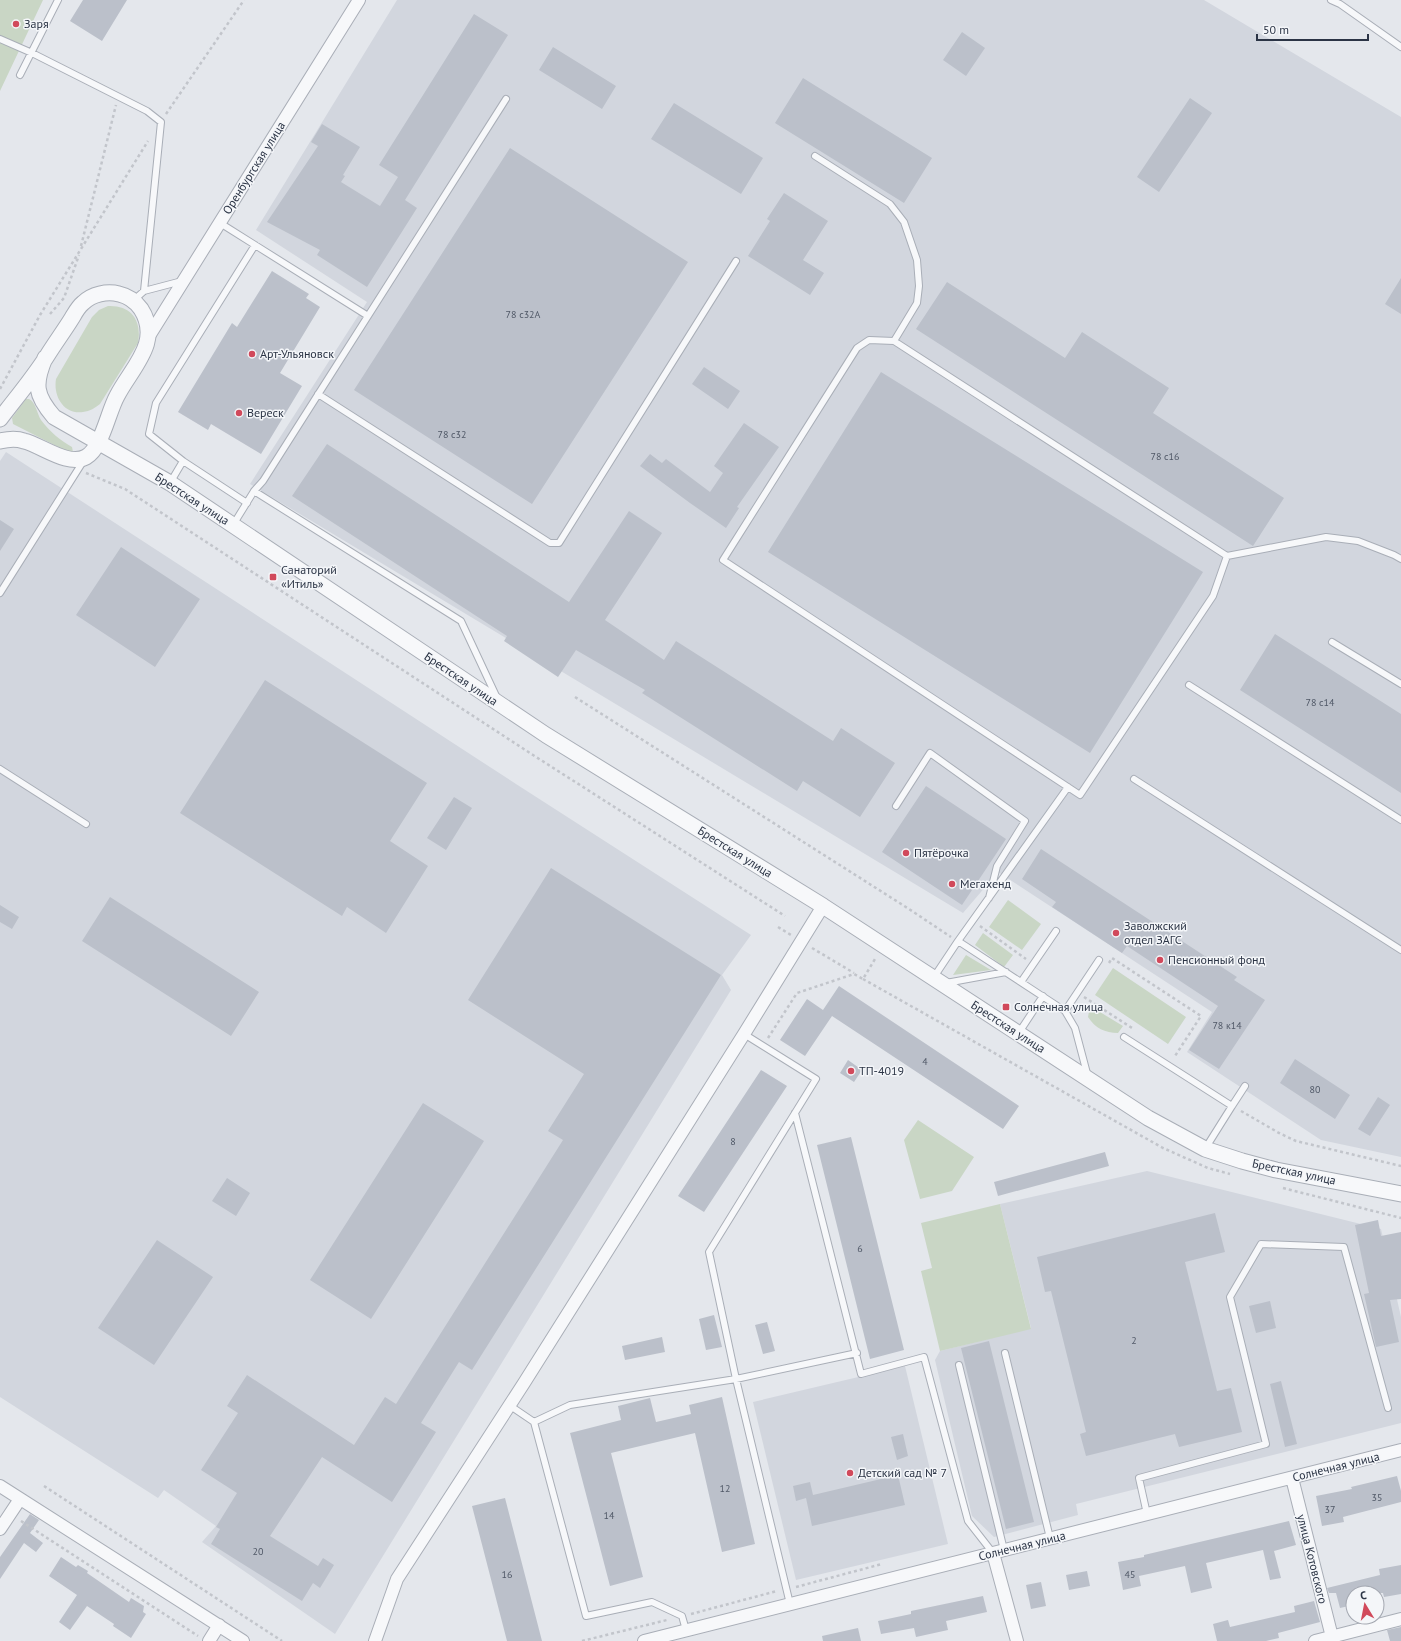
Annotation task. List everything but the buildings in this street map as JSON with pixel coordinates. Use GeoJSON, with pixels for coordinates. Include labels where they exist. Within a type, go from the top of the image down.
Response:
{"type":"FeatureCollection","features":[{"type":"Feature","properties":{"kind":"street","name":"Оренбургская улица"},"geometry":{"type":"LineString","coordinates":[[81,464],[91,454],[98,442],[117,396],[144,351],[149,336],[359,0]]}},
{"type":"Feature","properties":{"kind":"street"},"geometry":{"type":"LineString","coordinates":[[0,419],[45,358],[82,304],[89,299],[104,293],[138,296],[149,336]]}},
{"type":"Feature","properties":{"kind":"street","name":"Брестская улица"},"geometry":{"type":"LineString","coordinates":[[45,358],[38,375],[39,392],[44,405],[54,417],[170,483],[546,735],[823,906],[1148,1118],[1206,1149],[1276,1170],[1401,1194]]}},
{"type":"Feature","properties":{"kind":"street"},"geometry":{"type":"LineString","coordinates":[[0,441],[17,439],[26,441],[57,455],[76,460],[81,464]]}},
{"type":"Feature","properties":{"kind":"street"},"geometry":{"type":"LineString","coordinates":[[376,1641],[397,1579],[509,1406],[823,906]]}},
{"type":"Feature","properties":{"kind":"street","name":"Солнечная улица"},"geometry":{"type":"LineString","coordinates":[[644,1641],[687,1636],[790,1604],[1401,1450]]}},
{"type":"Feature","properties":{"kind":"street","name":"улица Котовского"},"geometry":{"type":"LineString","coordinates":[[1292,1478],[1332,1639]]}},
{"type":"Feature","properties":{"kind":"street"},"geometry":{"type":"LineString","coordinates":[[0,1486],[243,1641]]}},
{"type":"Feature","properties":{"kind":"street"},"geometry":{"type":"LineString","coordinates":[[0,1529],[20,1498]]}},
{"type":"Feature","properties":{"kind":"street"},"geometry":{"type":"LineString","coordinates":[[999,1551],[1017,1641]]}},
{"type":"Feature","properties":{"kind":"street"},"geometry":{"type":"LineString","coordinates":[[1314,1641],[1332,1639],[1401,1619]]}},
{"type":"Feature","properties":{"kind":"street"},"geometry":{"type":"LineString","coordinates":[[203,1639],[219,1626]]}},
{"type":"Feature","properties":{"kind":"lane"},"geometry":{"type":"LineString","coordinates":[[20,75],[58,0]]}},
{"type":"Feature","properties":{"kind":"lane"},"geometry":{"type":"LineString","coordinates":[[1331,0],[1340,4],[1401,47]]}},
{"type":"Feature","properties":{"kind":"lane"},"geometry":{"type":"LineString","coordinates":[[0,39],[32,53],[147,111],[160,122],[138,296],[183,281]]}},
{"type":"Feature","properties":{"kind":"lane"},"geometry":{"type":"LineString","coordinates":[[233,525],[254,491],[263,481],[506,99]]}},
{"type":"Feature","properties":{"kind":"lane"},"geometry":{"type":"LineString","coordinates":[[815,156],[890,204],[904,222],[917,260],[919,286],[917,303],[894,341]]}},
{"type":"Feature","properties":{"kind":"lane"},"geometry":{"type":"LineString","coordinates":[[220,223],[368,316]]}},
{"type":"Feature","properties":{"kind":"lane"},"geometry":{"type":"LineString","coordinates":[[247,503],[183,461],[149,434],[156,403],[255,245]]}},
{"type":"Feature","properties":{"kind":"lane"},"geometry":{"type":"LineString","coordinates":[[318,394],[550,543],[559,543],[736,260]]}},
{"type":"Feature","properties":{"kind":"lane"},"geometry":{"type":"LineString","coordinates":[[1227,556],[1213,596],[1080,795],[723,560],[857,348],[869,340],[894,341],[1227,556],[1326,537],[1358,541],[1401,559]]}},
{"type":"Feature","properties":{"kind":"lane"},"geometry":{"type":"LineString","coordinates":[[170,483],[183,461]]}},
{"type":"Feature","properties":{"kind":"lane"},"geometry":{"type":"LineString","coordinates":[[0,592],[81,464]]}},
{"type":"Feature","properties":{"kind":"lane"},"geometry":{"type":"LineString","coordinates":[[254,491],[461,621],[500,705]]}},
{"type":"Feature","properties":{"kind":"lane"},"geometry":{"type":"LineString","coordinates":[[1332,642],[1401,684]]}},
{"type":"Feature","properties":{"kind":"lane"},"geometry":{"type":"LineString","coordinates":[[1189,685],[1401,820]]}},
{"type":"Feature","properties":{"kind":"lane"},"geometry":{"type":"LineString","coordinates":[[896,806],[930,753],[1025,821],[997,866],[989,898]]}},
{"type":"Feature","properties":{"kind":"lane"},"geometry":{"type":"LineString","coordinates":[[0,769],[86,824]]}},
{"type":"Feature","properties":{"kind":"lane"},"geometry":{"type":"LineString","coordinates":[[1134,779],[1401,950]]}},
{"type":"Feature","properties":{"kind":"lane"},"geometry":{"type":"LineString","coordinates":[[937,981],[958,941],[1068,787]]}},
{"type":"Feature","properties":{"kind":"lane"},"geometry":{"type":"LineString","coordinates":[[1021,982],[1056,931]]}},
{"type":"Feature","properties":{"kind":"lane"},"geometry":{"type":"LineString","coordinates":[[958,941],[1065,1011],[1076,1028],[1089,1080]]}},
{"type":"Feature","properties":{"kind":"lane"},"geometry":{"type":"LineString","coordinates":[[1065,1011],[1099,960]]}},
{"type":"Feature","properties":{"kind":"lane"},"geometry":{"type":"LineString","coordinates":[[937,981],[1006,972]]}},
{"type":"Feature","properties":{"kind":"lane"},"geometry":{"type":"LineString","coordinates":[[1018,1034],[1043,996]]}},
{"type":"Feature","properties":{"kind":"lane"},"geometry":{"type":"LineString","coordinates":[[744,1034],[816,1079],[709,1252],[736,1379],[790,1604]]}},
{"type":"Feature","properties":{"kind":"lane"},"geometry":{"type":"LineString","coordinates":[[1124,1037],[1232,1106]]}},
{"type":"Feature","properties":{"kind":"lane"},"geometry":{"type":"LineString","coordinates":[[1206,1149],[1245,1086]]}},
{"type":"Feature","properties":{"kind":"lane"},"geometry":{"type":"LineString","coordinates":[[795,1113],[861,1374],[924,1357],[968,1521],[999,1551]]}},
{"type":"Feature","properties":{"kind":"lane"},"geometry":{"type":"LineString","coordinates":[[1147,1514],[1138,1478],[1266,1444],[1230,1297],[1261,1244],[1344,1247],[1388,1408]]}},
{"type":"Feature","properties":{"kind":"lane"},"geometry":{"type":"LineString","coordinates":[[534,1422],[570,1405],[736,1379],[856,1353]]}},
{"type":"Feature","properties":{"kind":"lane"},"geometry":{"type":"LineString","coordinates":[[1005,1353],[1050,1538]]}},
{"type":"Feature","properties":{"kind":"lane"},"geometry":{"type":"LineString","coordinates":[[959,1365],[999,1551]]}},
{"type":"Feature","properties":{"kind":"lane"},"geometry":{"type":"LineString","coordinates":[[509,1406],[534,1422],[586,1616],[652,1602],[682,1616],[687,1636]]}},
{"type":"Feature","properties":{"kind":"path"},"geometry":{"type":"LineString","coordinates":[[50,314],[64,298],[80,249],[118,97]]}},
{"type":"Feature","properties":{"kind":"path"},"geometry":{"type":"LineString","coordinates":[[0,389],[40,315],[80,249]]}},
{"type":"Feature","properties":{"kind":"path"},"geometry":{"type":"LineString","coordinates":[[81,464],[104,479],[125,489],[533,755],[784,916]]}},
{"type":"Feature","properties":{"kind":"path"},"geometry":{"type":"LineString","coordinates":[[575,697],[909,908],[958,941]]}},
{"type":"Feature","properties":{"kind":"path"},"geometry":{"type":"LineString","coordinates":[[973,921],[1033,964]]}},
{"type":"Feature","properties":{"kind":"path"},"geometry":{"type":"LineString","coordinates":[[778,927],[863,979],[875,959]]}},
{"type":"Feature","properties":{"kind":"path"},"geometry":{"type":"LineString","coordinates":[[1108,964],[1112,958],[1202,1016],[1175,1056],[1169,1052]]}},
{"type":"Feature","properties":{"kind":"path"},"geometry":{"type":"LineString","coordinates":[[762,1046],[797,993],[854,974]]}},
{"type":"Feature","properties":{"kind":"path"},"geometry":{"type":"LineString","coordinates":[[1086,998],[1090,992]]}},
{"type":"Feature","properties":{"kind":"path"},"geometry":{"type":"LineString","coordinates":[[1077,993],[1137,1031]]}},
{"type":"Feature","properties":{"kind":"path"},"geometry":{"type":"LineString","coordinates":[[1232,1106],[1279,1134],[1296,1141],[1401,1166]]}},
{"type":"Feature","properties":{"kind":"path"},"geometry":{"type":"LineString","coordinates":[[44,1486],[282,1641]]}},
{"type":"Feature","properties":{"kind":"path"},"geometry":{"type":"LineString","coordinates":[[10,1513],[203,1639]]}},
{"type":"Feature","properties":{"kind":"path"},"geometry":{"type":"LineString","coordinates":[[582,1641],[882,1564]]}},
{"type":"Feature","properties":{"kind":"shaded area"},"geometry":{"type":"Polygon","coordinates":[[[397,0],[1204,0],[1401,117],[1401,1157],[1321,1140],[1187,1052],[1212,1012],[998,872],[963,913],[250,484],[367,302],[256,230],[397,0]]]}},
{"type":"Feature","properties":{"kind":"shaded area"},"geometry":{"type":"Polygon","coordinates":[[[6,452],[751,935],[722,975],[731,990],[335,1634],[202,1542],[216,1526],[164,1490],[158,1498],[0,1397],[0,461],[6,452]]]}},
{"type":"Feature","properties":{"kind":"shaded area"},"geometry":{"type":"Polygon","coordinates":[[[1147,1171],[1381,1229],[1401,1317],[1401,1423],[1076,1504],[1078,1515],[994,1537],[972,1516],[935,1360],[940,1351],[1031,1328],[1000,1204],[1147,1171]]]}},
{"type":"Feature","properties":{"kind":"shaded area","name":"Детский сад № 7"},"geometry":{"type":"Polygon","coordinates":[[[905,1366],[948,1544],[796,1580],[753,1402],[905,1366]]]}},
{"type":"Feature","properties":{"kind":"green space","name":"Заря"},"geometry":{"type":"Polygon","coordinates":[[[0,0],[43,0],[0,91],[0,0]]]}},
{"type":"Feature","properties":{"kind":"green space"},"geometry":{"type":"Polygon","coordinates":[[[108,306],[123,308],[134,316],[137,321],[139,335],[138,343],[100,404],[86,412],[76,412],[70,410],[61,403],[58,398],[56,392],[56,379],[92,317],[99,310],[108,306]]]}},
{"type":"Feature","properties":{"kind":"green space"},"geometry":{"type":"Polygon","coordinates":[[[26,399],[29,399],[35,405],[41,420],[48,428],[59,439],[72,447],[73,452],[70,453],[13,424],[12,418],[26,399]]]}},
{"type":"Feature","properties":{"kind":"green space"},"geometry":{"type":"Polygon","coordinates":[[[1008,900],[1041,924],[1022,950],[989,927],[1008,900]]]}},
{"type":"Feature","properties":{"kind":"green space"},"geometry":{"type":"Polygon","coordinates":[[[983,933],[1013,955],[1004,967],[975,945],[983,933]]]}},
{"type":"Feature","properties":{"kind":"green space"},"geometry":{"type":"Polygon","coordinates":[[[966,955],[991,970],[953,975],[966,955]]]}},
{"type":"Feature","properties":{"kind":"green space"},"geometry":{"type":"Polygon","coordinates":[[[1113,968],[1186,1017],[1168,1044],[1095,995],[1113,968]]]}},
{"type":"Feature","properties":{"kind":"green space"},"geometry":{"type":"Polygon","coordinates":[[[1090,1006],[1123,1026],[1118,1033],[1105,1031],[1097,1027],[1088,1017],[1090,1006]]]}},
{"type":"Feature","properties":{"kind":"green space"},"geometry":{"type":"Polygon","coordinates":[[[918,1120],[974,1157],[952,1191],[920,1199],[904,1140],[918,1120]]]}},
{"type":"Feature","properties":{"kind":"green space"},"geometry":{"type":"Polygon","coordinates":[[[1000,1204],[1031,1329],[940,1351],[921,1271],[932,1268],[921,1223],[1000,1204]]]}},
{"type":"Feature","properties":{"kind":"place","name":"Заря"},"geometry":{"type":"Point","coordinates":[16,24]}},
{"type":"Feature","properties":{"kind":"place","name":"Арт-Ульяновск"},"geometry":{"type":"Point","coordinates":[252,354]}},
{"type":"Feature","properties":{"kind":"place","name":"Вереск"},"geometry":{"type":"Point","coordinates":[239,413]}},
{"type":"Feature","properties":{"kind":"place","name":"Санаторий «Итиль»"},"geometry":{"type":"Point","coordinates":[273,577]}},
{"type":"Feature","properties":{"kind":"place","name":"Пятёрочка"},"geometry":{"type":"Point","coordinates":[906,853]}},
{"type":"Feature","properties":{"kind":"place","name":"Мегахенд"},"geometry":{"type":"Point","coordinates":[952,884]}},
{"type":"Feature","properties":{"kind":"place","name":"Заволжский отдел ЗАГС"},"geometry":{"type":"Point","coordinates":[1116,933]}},
{"type":"Feature","properties":{"kind":"place","name":"Пенсионный фонд"},"geometry":{"type":"Point","coordinates":[1160,960]}},
{"type":"Feature","properties":{"kind":"place","name":"Солнечная улица"},"geometry":{"type":"Point","coordinates":[1006,1007]}},
{"type":"Feature","properties":{"kind":"place","name":"ТП-4019"},"geometry":{"type":"Point","coordinates":[851,1071]}},
{"type":"Feature","properties":{"kind":"place","name":"Детский сад № 7"},"geometry":{"type":"Point","coordinates":[850,1473]}}]}
